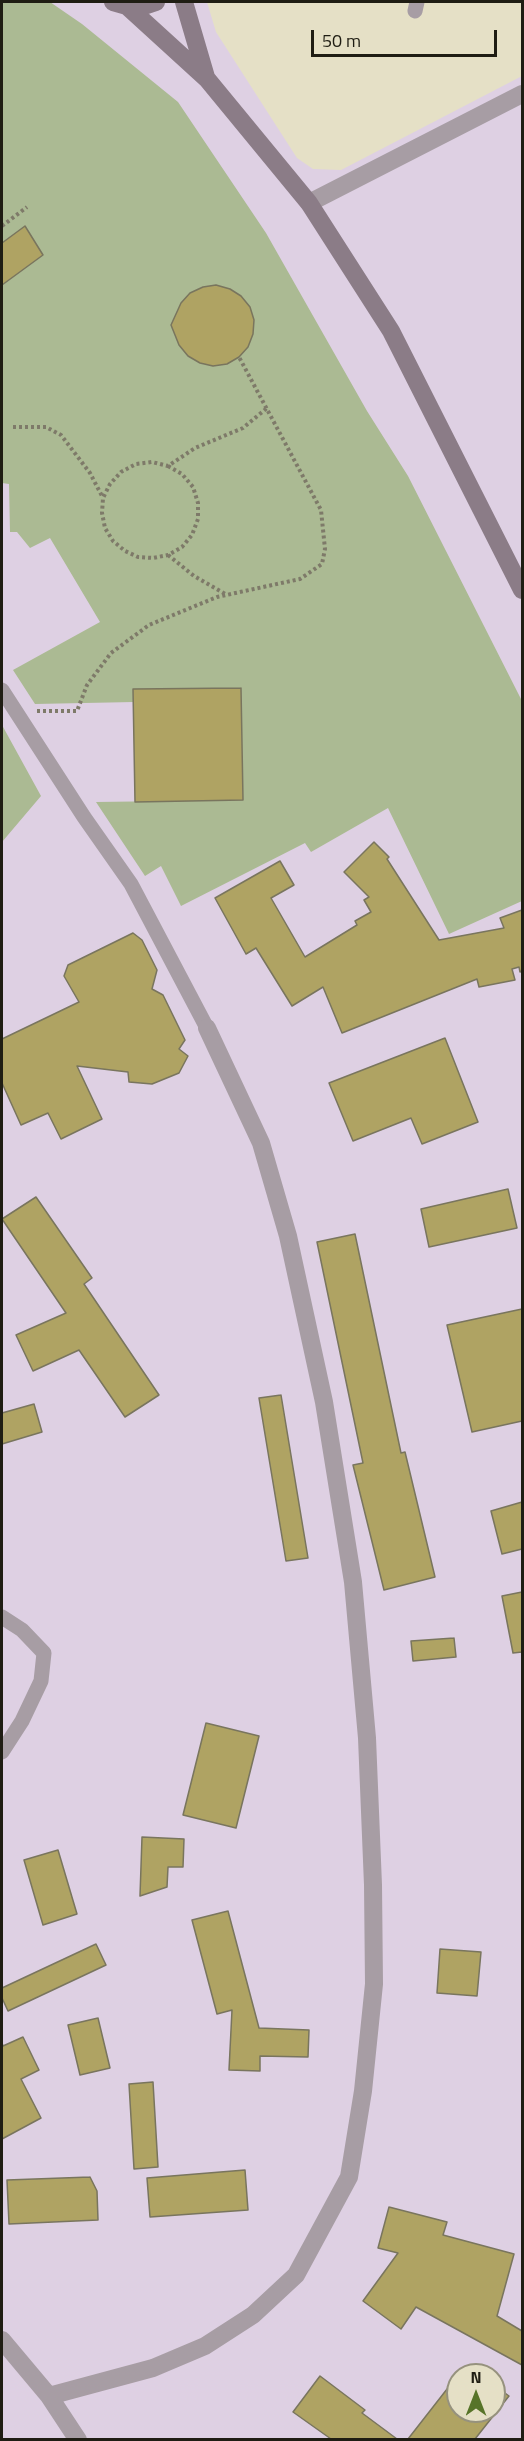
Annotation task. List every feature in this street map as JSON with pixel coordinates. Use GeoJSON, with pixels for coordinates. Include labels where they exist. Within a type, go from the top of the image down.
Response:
{"type":"FeatureCollection","features":[{"type":"Feature","properties":{"kind":"street"},"geometry":{"type":"LineString","coordinates":[[120,4],[141,7],[156,2]]}},
{"type":"Feature","properties":{"kind":"street"},"geometry":{"type":"LineString","coordinates":[[184,2],[207,79]]}},
{"type":"Feature","properties":{"kind":"street"},"geometry":{"type":"LineString","coordinates":[[120,4],[207,79],[309,203],[391,331],[522,590]]}},
{"type":"Feature","properties":{"kind":"street"},"geometry":{"type":"LineString","coordinates":[[309,203],[522,94]]}},
{"type":"Feature","properties":{"kind":"street"},"geometry":{"type":"LineString","coordinates":[[49,2396],[153,2368],[205,2346],[254,2315],[296,2275],[349,2177],[363,2091],[375,1984],[367,1738],[353,1582],[324,1402],[288,1236],[261,1143],[207,1028]]}},
{"type":"Feature","properties":{"kind":"street"},"geometry":{"type":"LineString","coordinates":[[2,2340],[49,2396],[78,2439]]}},
{"type":"Feature","properties":{"kind":"lane"},"geometry":{"type":"LineString","coordinates":[[2,690],[84,817],[131,884],[207,1028]]}},
{"type":"Feature","properties":{"kind":"lane"},"geometry":{"type":"LineString","coordinates":[[2,1617],[22,1630],[44,1653],[41,1681],[22,1721],[2,1752]]}},
{"type":"Feature","properties":{"kind":"path"},"geometry":{"type":"LineString","coordinates":[[2,226],[27,207]]}},
{"type":"Feature","properties":{"kind":"path"},"geometry":{"type":"LineString","coordinates":[[15,710],[77,711],[87,685],[111,653],[149,625],[227,595],[300,579],[322,564],[325,549],[321,510],[239,357]]}},
{"type":"Feature","properties":{"kind":"path"},"geometry":{"type":"LineString","coordinates":[[168,466],[195,447],[243,428],[267,408]]}},
{"type":"Feature","properties":{"kind":"path"},"geometry":{"type":"LineString","coordinates":[[13,426],[46,427],[61,435],[90,473],[104,498]]}},
{"type":"Feature","properties":{"kind":"path"},"geometry":{"type":"LineString","coordinates":[[152,462],[168,466],[182,474],[193,487],[198,503],[198,519],[192,535],[182,547],[168,555],[153,558],[138,557],[124,551],[113,541],[105,528],[102,513],[104,498],[110,484],[121,472],[136,464],[152,462]]}},
{"type":"Feature","properties":{"kind":"path"},"geometry":{"type":"LineString","coordinates":[[168,555],[194,576],[227,595]]}},
{"type":"Feature","properties":{"kind":"shaded area"},"geometry":{"type":"Polygon","coordinates":[[[2,2],[207,2],[216,32],[297,158],[313,169],[341,170],[522,76],[522,2439],[2,2440],[2,2]]]}},
{"type":"Feature","properties":{"kind":"green space"},"geometry":{"type":"Polygon","coordinates":[[[2,2],[50,2],[82,24],[178,102],[266,233],[367,411],[408,476],[522,701],[522,901],[449,934],[388,808],[311,852],[305,843],[181,906],[161,866],[145,876],[96,802],[243,800],[241,688],[134,689],[134,702],[35,704],[13,670],[100,622],[50,538],[30,548],[17,532],[10,532],[9,484],[2,483],[2,2]]]}},
{"type":"Feature","properties":{"kind":"green space"},"geometry":{"type":"Polygon","coordinates":[[[2,725],[41,796],[2,842],[2,725]]]}},
{"type":"Feature","properties":{"kind":"building"},"geometry":{"type":"Polygon","coordinates":[[[25,226],[43,255],[2,285],[2,243],[25,226]]]}},
{"type":"Feature","properties":{"kind":"building"},"geometry":{"type":"Polygon","coordinates":[[[216,285],[230,289],[241,296],[250,307],[254,320],[253,334],[248,347],[239,357],[227,364],[213,366],[200,363],[188,356],[179,345],[171,325],[181,303],[190,293],[203,287],[216,285]]]}},
{"type":"Feature","properties":{"kind":"building"},"geometry":{"type":"Polygon","coordinates":[[[241,688],[243,800],[135,802],[133,689],[241,688]]]}},
{"type":"Feature","properties":{"kind":"building"},"geometry":{"type":"Polygon","coordinates":[[[374,842],[389,857],[387,859],[439,940],[504,928],[500,918],[522,910],[522,971],[520,972],[519,967],[512,969],[515,980],[479,987],[477,979],[342,1033],[323,987],[292,1006],[256,948],[246,954],[215,898],[280,861],[294,885],[271,898],[305,957],[357,925],[355,921],[371,912],[364,900],[369,897],[344,872],[374,842]]]}},
{"type":"Feature","properties":{"kind":"building"},"geometry":{"type":"Polygon","coordinates":[[[133,933],[142,940],[157,970],[152,989],[163,995],[185,1040],[179,1049],[188,1056],[179,1073],[152,1084],[129,1082],[128,1072],[77,1066],[102,1119],[61,1139],[48,1113],[21,1125],[2,1083],[2,1039],[79,1002],[64,976],[68,965],[133,933]]]}},
{"type":"Feature","properties":{"kind":"building"},"geometry":{"type":"Polygon","coordinates":[[[445,1038],[478,1122],[422,1144],[411,1118],[353,1141],[329,1083],[445,1038]]]}},
{"type":"Feature","properties":{"kind":"building"},"geometry":{"type":"Polygon","coordinates":[[[508,1189],[517,1228],[429,1247],[421,1209],[508,1189]]]}},
{"type":"Feature","properties":{"kind":"building"},"geometry":{"type":"Polygon","coordinates":[[[36,1197],[92,1278],[84,1284],[159,1395],[125,1417],[79,1350],[33,1371],[16,1335],[66,1313],[2,1219],[36,1197]]]}},
{"type":"Feature","properties":{"kind":"building"},"geometry":{"type":"Polygon","coordinates":[[[355,1234],[401,1453],[405,1452],[435,1577],[384,1590],[353,1465],[363,1463],[317,1242],[355,1234]]]}},
{"type":"Feature","properties":{"kind":"building"},"geometry":{"type":"Polygon","coordinates":[[[522,1309],[522,1421],[472,1432],[447,1325],[522,1309]]]}},
{"type":"Feature","properties":{"kind":"building"},"geometry":{"type":"Polygon","coordinates":[[[281,1395],[308,1558],[286,1561],[259,1398],[281,1395]]]}},
{"type":"Feature","properties":{"kind":"building"},"geometry":{"type":"Polygon","coordinates":[[[34,1404],[42,1432],[2,1444],[2,1413],[34,1404]]]}},
{"type":"Feature","properties":{"kind":"building"},"geometry":{"type":"Polygon","coordinates":[[[522,1502],[522,1549],[502,1554],[491,1511],[522,1502]]]}},
{"type":"Feature","properties":{"kind":"building"},"geometry":{"type":"Polygon","coordinates":[[[522,1592],[522,1652],[513,1653],[502,1596],[522,1592]]]}},
{"type":"Feature","properties":{"kind":"building"},"geometry":{"type":"Polygon","coordinates":[[[454,1638],[456,1657],[413,1661],[411,1641],[454,1638]]]}},
{"type":"Feature","properties":{"kind":"building"},"geometry":{"type":"Polygon","coordinates":[[[206,1723],[259,1736],[236,1828],[183,1815],[206,1723]]]}},
{"type":"Feature","properties":{"kind":"building"},"geometry":{"type":"Polygon","coordinates":[[[142,1837],[184,1839],[183,1867],[168,1867],[167,1887],[140,1896],[142,1837]]]}},
{"type":"Feature","properties":{"kind":"building"},"geometry":{"type":"Polygon","coordinates":[[[58,1850],[77,1914],[43,1925],[24,1860],[58,1850]]]}},
{"type":"Feature","properties":{"kind":"building"},"geometry":{"type":"Polygon","coordinates":[[[228,1911],[259,2028],[309,2030],[308,2057],[260,2056],[260,2071],[229,2070],[232,2010],[217,2014],[192,1920],[228,1911]]]}},
{"type":"Feature","properties":{"kind":"building"},"geometry":{"type":"Polygon","coordinates":[[[96,1944],[106,1965],[8,2011],[2,1998],[2,1988],[96,1944]]]}},
{"type":"Feature","properties":{"kind":"building"},"geometry":{"type":"Polygon","coordinates":[[[440,1949],[481,1952],[477,1996],[437,1993],[440,1949]]]}},
{"type":"Feature","properties":{"kind":"building"},"geometry":{"type":"Polygon","coordinates":[[[98,2018],[110,2068],[80,2075],[68,2025],[98,2018]]]}},
{"type":"Feature","properties":{"kind":"building"},"geometry":{"type":"Polygon","coordinates":[[[23,2037],[39,2070],[21,2079],[41,2118],[2,2139],[2,2043],[3,2046],[23,2037]]]}},
{"type":"Feature","properties":{"kind":"building"},"geometry":{"type":"Polygon","coordinates":[[[153,2082],[158,2167],[134,2169],[129,2084],[153,2082]]]}},
{"type":"Feature","properties":{"kind":"building"},"geometry":{"type":"Polygon","coordinates":[[[245,2170],[248,2210],[150,2217],[147,2178],[245,2170]]]}},
{"type":"Feature","properties":{"kind":"building"},"geometry":{"type":"Polygon","coordinates":[[[90,2177],[97,2191],[98,2220],[9,2224],[7,2180],[90,2177]]]}},
{"type":"Feature","properties":{"kind":"building"},"geometry":{"type":"Polygon","coordinates":[[[389,2207],[447,2222],[443,2235],[514,2254],[497,2316],[522,2331],[522,2365],[416,2307],[401,2329],[363,2301],[398,2253],[378,2248],[389,2207]]]}},
{"type":"Feature","properties":{"kind":"building"},"geometry":{"type":"Polygon","coordinates":[[[320,2376],[365,2410],[362,2413],[397,2439],[331,2439],[293,2412],[320,2376]]]}},
{"type":"Feature","properties":{"kind":"building"},"geometry":{"type":"Polygon","coordinates":[[[446,2390],[446,2423],[488,2423],[475,2439],[408,2439],[446,2390]]]}}]}
